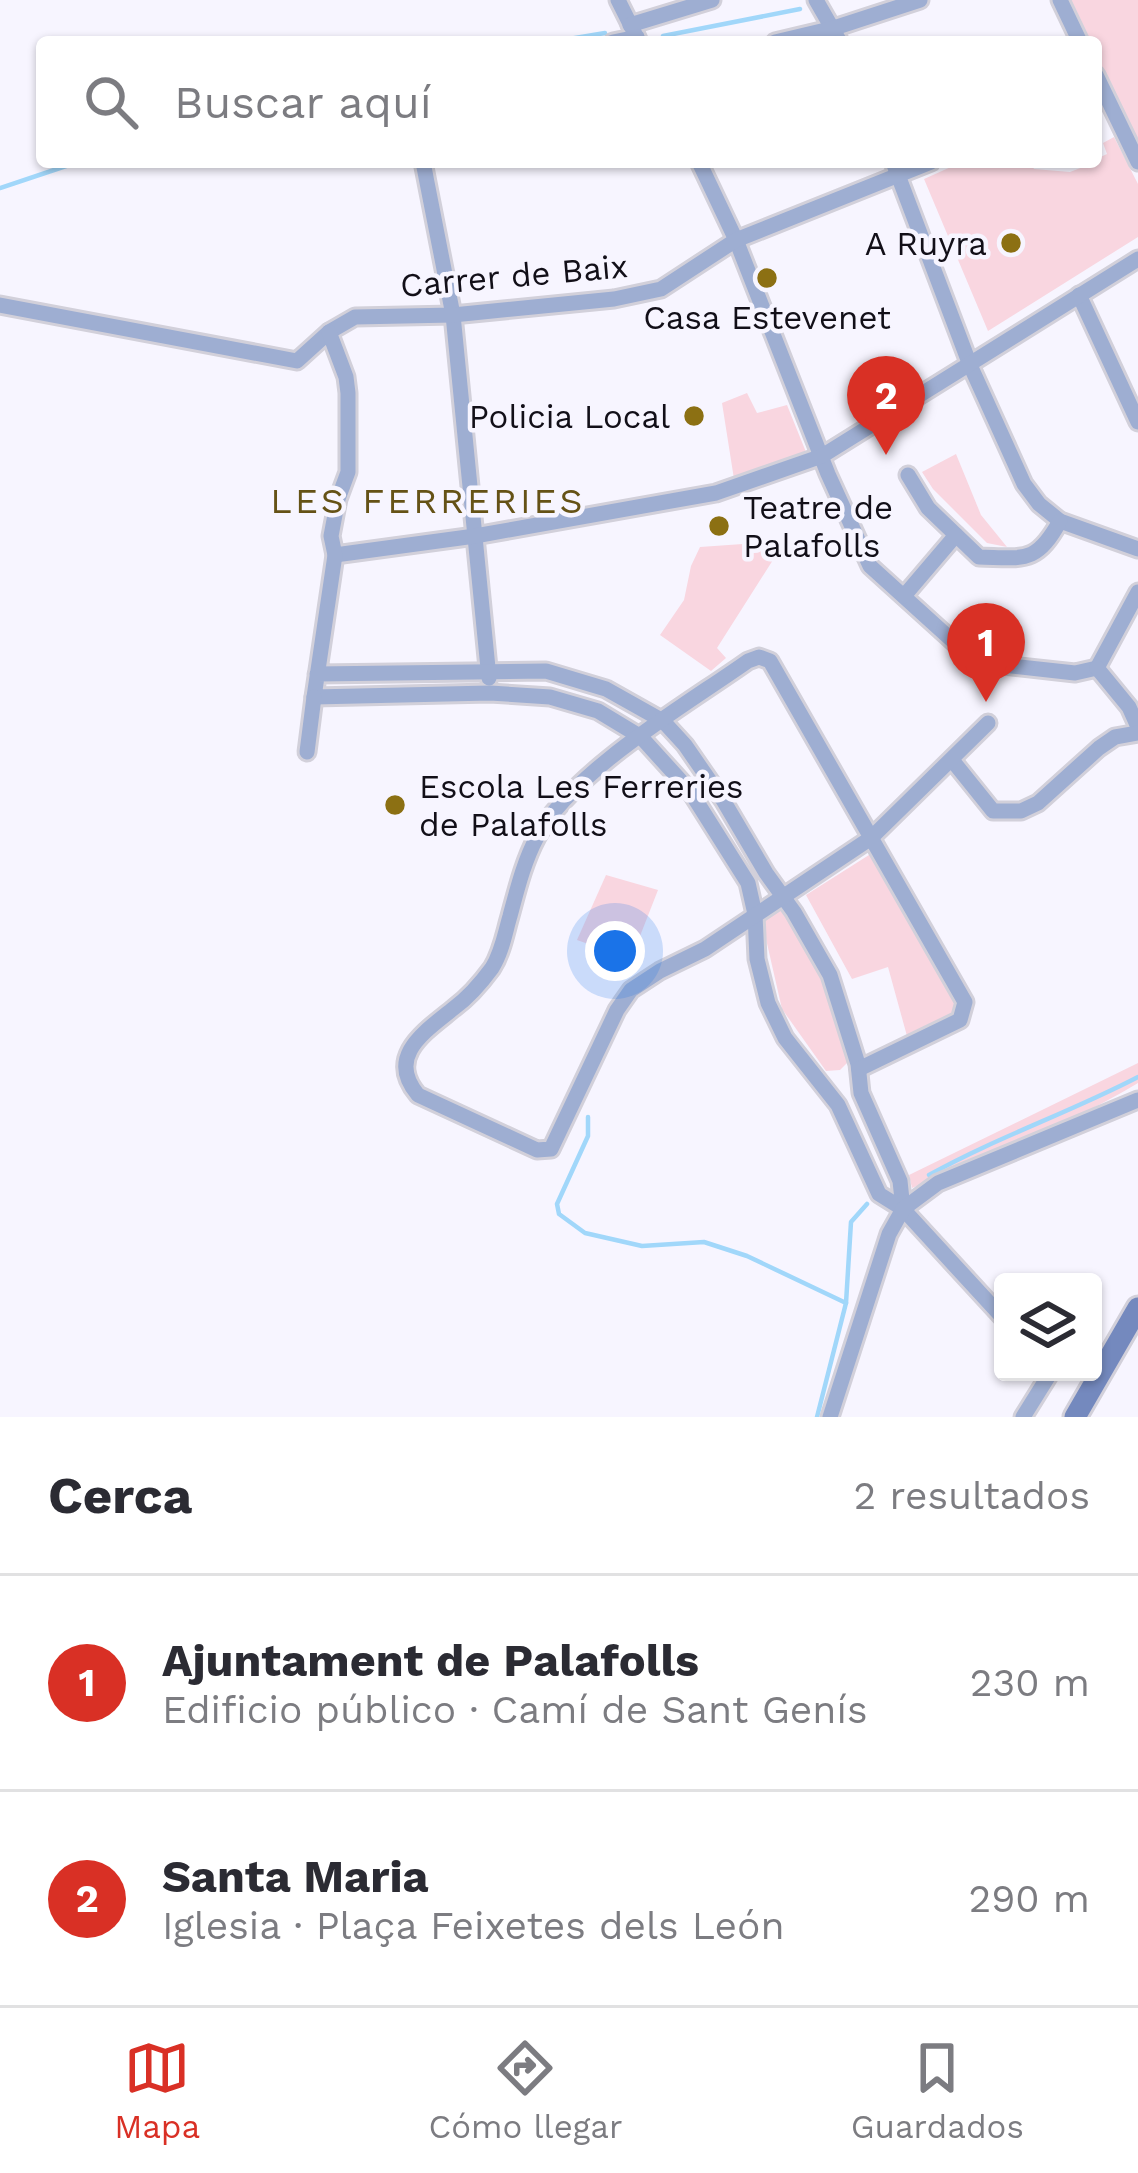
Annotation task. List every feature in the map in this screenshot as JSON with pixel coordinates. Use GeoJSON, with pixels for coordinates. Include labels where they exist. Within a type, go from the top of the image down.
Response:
{"type":"FeatureCollection","features":[{"type":"Feature","properties":{"kind":"main road"},"geometry":{"type":"LineString","coordinates":[[1075,1417],[1138,1307]]}},
{"type":"Feature","properties":{"kind":"street"},"geometry":{"type":"LineString","coordinates":[[618,0],[635,34],[712,0]]}},
{"type":"Feature","properties":{"kind":"street"},"geometry":{"type":"LineString","coordinates":[[816,0],[837,35],[920,0]]}},
{"type":"Feature","properties":{"kind":"street"},"geometry":{"type":"LineString","coordinates":[[1060,0],[1077,36]]}},
{"type":"Feature","properties":{"kind":"street"},"geometry":{"type":"LineString","coordinates":[[1102,93],[1138,162]]}},
{"type":"Feature","properties":{"kind":"street"},"geometry":{"type":"LineString","coordinates":[[424,168],[453,316],[490,693]]}},
{"type":"Feature","properties":{"kind":"street"},"geometry":{"type":"LineString","coordinates":[[702,168],[870,566],[976,662],[1075,673],[1097,668],[1138,592]]}},
{"type":"Feature","properties":{"kind":"street"},"geometry":{"type":"LineString","coordinates":[[896,169],[970,365],[1024,484],[1060,521],[1138,550]]}},
{"type":"Feature","properties":{"kind":"street","name":"Carrer de Baix"},"geometry":{"type":"LineString","coordinates":[[0,304],[297,361],[329,332],[355,317],[453,316],[661,290],[736,240],[896,169]]}},
{"type":"Feature","properties":{"kind":"street"},"geometry":{"type":"LineString","coordinates":[[335,555],[475,536],[716,493],[822,457],[1138,259]]}},
{"type":"Feature","properties":{"kind":"street"},"geometry":{"type":"LineString","coordinates":[[1079,295],[1138,422]]}},
{"type":"Feature","properties":{"kind":"street"},"geometry":{"type":"LineString","coordinates":[[307,752],[335,555],[332,536],[347,472],[346,377],[329,332]]}},
{"type":"Feature","properties":{"kind":"street"},"geometry":{"type":"LineString","coordinates":[[908,475],[928,508],[980,557],[1024,558],[1046,547],[1060,521]]}},
{"type":"Feature","properties":{"kind":"street"},"geometry":{"type":"LineString","coordinates":[[904,596],[956,535]]}},
{"type":"Feature","properties":{"kind":"street"},"geometry":{"type":"LineString","coordinates":[[824,1084],[838,1084],[859,1067],[960,1020],[965,1002],[871,838],[770,661],[759,657],[662,721],[554,808],[534,842],[496,962],[468,996],[414,1041],[406,1065],[409,1084],[418,1095],[537,1150],[551,1149],[631,990],[705,949],[871,838],[988,723]]}},
{"type":"Feature","properties":{"kind":"street"},"geometry":{"type":"LineString","coordinates":[[952,760],[993,811],[1021,811],[1038,803],[1115,737],[1138,730],[1129,707],[1097,668]]}},
{"type":"Feature","properties":{"kind":"street"},"geometry":{"type":"LineString","coordinates":[[317,674],[546,671],[606,689],[662,721],[710,782],[830,974],[859,1067],[861,1093],[900,1180],[902,1209]]}},
{"type":"Feature","properties":{"kind":"street"},"geometry":{"type":"LineString","coordinates":[[314,697],[490,693],[550,697],[598,711],[641,737],[690,791],[748,883],[757,959],[768,1003],[784,1038],[838,1106],[880,1194],[902,1209],[994,1308]]}},
{"type":"Feature","properties":{"kind":"street"},"geometry":{"type":"LineString","coordinates":[[830,1417],[889,1234],[902,1209],[938,1184],[1138,1100]]}},
{"type":"Feature","properties":{"kind":"street"},"geometry":{"type":"LineString","coordinates":[[1023,1417],[1045,1381]]}},
{"type":"Feature","properties":{"kind":"shaded area"},"geometry":{"type":"Polygon","coordinates":[[[1069,0],[1138,0],[1138,141],[1102,67],[1102,36],[1087,36],[1069,0]]]}},
{"type":"Feature","properties":{"kind":"shaded area"},"geometry":{"type":"Polygon","coordinates":[[[1114,137],[1138,184],[1138,237],[988,331],[924,179],[949,168],[1070,172],[1102,168],[1102,156],[1107,154],[1103,143],[1114,137]]]}},
{"type":"Feature","properties":{"kind":"shaded area"},"geometry":{"type":"Polygon","coordinates":[[[747,393],[757,413],[787,405],[806,452],[734,479],[722,403],[747,393]]]}},
{"type":"Feature","properties":{"kind":"shaded area"},"geometry":{"type":"Polygon","coordinates":[[[956,454],[981,515],[1007,547],[987,543],[922,472],[956,454]]]}},
{"type":"Feature","properties":{"kind":"shaded area"},"geometry":{"type":"Polygon","coordinates":[[[785,541],[717,648],[726,658],[711,671],[660,635],[684,600],[700,547],[785,541]]]}},
{"type":"Feature","properties":{"kind":"shaded area"},"geometry":{"type":"Polygon","coordinates":[[[880,848],[949,956],[960,1017],[907,1036],[888,967],[852,979],[806,895],[880,848]]]}},
{"type":"Feature","properties":{"kind":"shaded area"},"geometry":{"type":"Polygon","coordinates":[[[606,875],[658,890],[631,959],[577,940],[606,875]]]}},
{"type":"Feature","properties":{"kind":"shaded area"},"geometry":{"type":"Polygon","coordinates":[[[780,907],[822,975],[849,1061],[840,1070],[826,1071],[782,1009],[761,917],[780,907]]]}},
{"type":"Feature","properties":{"kind":"shaded area"},"geometry":{"type":"Polygon","coordinates":[[[1138,1063],[1138,1083],[1111,1099],[912,1188],[909,1175],[1138,1063]]]}},
{"type":"Feature","properties":{"kind":"waterway"},"geometry":{"type":"LineString","coordinates":[[663,36],[800,9]]}},
{"type":"Feature","properties":{"kind":"waterway"},"geometry":{"type":"LineString","coordinates":[[587,36],[605,33]]}},
{"type":"Feature","properties":{"kind":"waterway"},"geometry":{"type":"LineString","coordinates":[[0,188],[60,168]]}},
{"type":"Feature","properties":{"kind":"waterway"},"geometry":{"type":"LineString","coordinates":[[929,1175],[1138,1077]]}},
{"type":"Feature","properties":{"kind":"waterway"},"geometry":{"type":"LineString","coordinates":[[588,1117],[588,1136],[557,1204],[559,1214],[585,1233],[642,1246],[704,1242],[747,1256],[846,1303]]}},
{"type":"Feature","properties":{"kind":"waterway"},"geometry":{"type":"LineString","coordinates":[[817,1417],[846,1303],[851,1222],[867,1204]]}},
{"type":"Feature","properties":{"kind":"place","name":"A Ruyra"},"geometry":{"type":"Point","coordinates":[1011,243]}},
{"type":"Feature","properties":{"kind":"place","name":"Casa Estevenet"},"geometry":{"type":"Point","coordinates":[767,278]}},
{"type":"Feature","properties":{"kind":"place","name":"Policia Local"},"geometry":{"type":"Point","coordinates":[694,416]}},
{"type":"Feature","properties":{"kind":"place","name":"Santa Maria"},"geometry":{"type":"Point","coordinates":[886,455]}},
{"type":"Feature","properties":{"kind":"place","name":"Teatre de Palafolls"},"geometry":{"type":"Point","coordinates":[719,526]}},
{"type":"Feature","properties":{"kind":"place","name":"Ajuntament de Palafolls"},"geometry":{"type":"Point","coordinates":[986,702]}},
{"type":"Feature","properties":{"kind":"place","name":"Escola Les Ferreries de Palafolls"},"geometry":{"type":"Point","coordinates":[395,805]}},
{"type":"Feature","properties":{"kind":"district","name":"LES FERRERIES"},"geometry":{"type":"Point","coordinates":[428,500]}}]}
